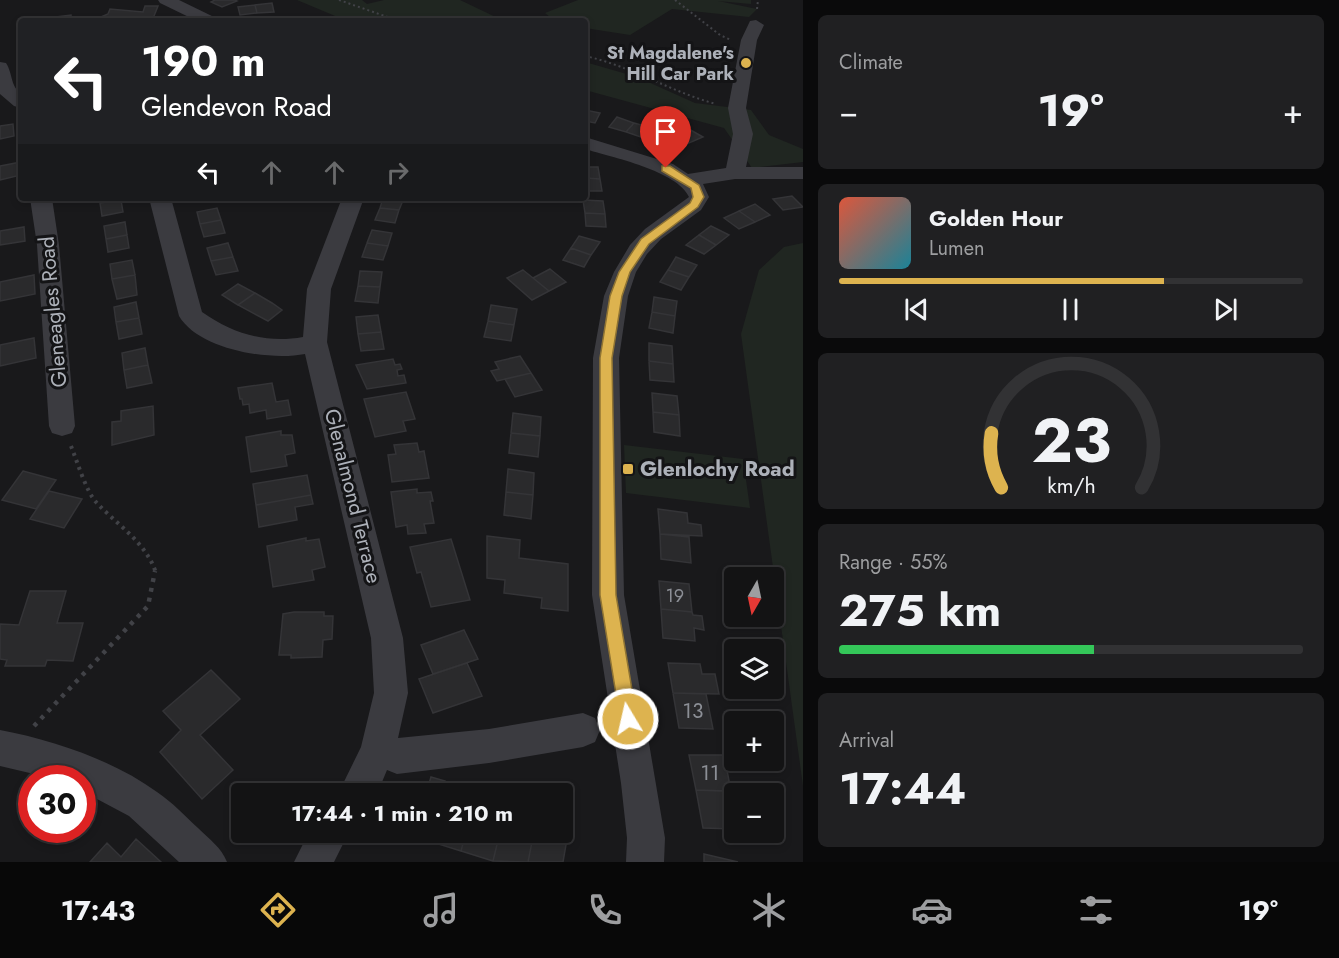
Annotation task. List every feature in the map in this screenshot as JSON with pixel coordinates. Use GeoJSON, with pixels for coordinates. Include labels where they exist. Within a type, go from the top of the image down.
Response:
{"type":"FeatureCollection","features":[{"type":"Feature","properties":{"kind":"street"},"geometry":{"type":"LineString","coordinates":[[166,0],[204,18]]}},
{"type":"Feature","properties":{"kind":"street"},"geometry":{"type":"LineString","coordinates":[[179,18],[189,11]]}},
{"type":"Feature","properties":{"kind":"street"},"geometry":{"type":"LineString","coordinates":[[735,173],[743,134],[737,108],[748,47],[756,25]]}},
{"type":"Feature","properties":{"kind":"street"},"geometry":{"type":"LineString","coordinates":[[0,67],[3,88],[18,100]]}},
{"type":"Feature","properties":{"kind":"street"},"geometry":{"type":"LineString","coordinates":[[588,144],[666,168],[695,187],[699,197],[697,201],[653,234],[638,250],[625,272],[616,296],[606,358],[608,595],[639,783],[646,838],[645,862]]}},
{"type":"Feature","properties":{"kind":"street"},"geometry":{"type":"LineString","coordinates":[[687,180],[735,173],[803,172]]}},
{"type":"Feature","properties":{"kind":"street","name":"Gleneagles Road"},"geometry":{"type":"LineString","coordinates":[[41,201],[48,245],[62,426]]}},
{"type":"Feature","properties":{"kind":"street"},"geometry":{"type":"LineString","coordinates":[[161,201],[191,316],[217,334],[251,345],[285,347],[306,346],[315,342]]}},
{"type":"Feature","properties":{"kind":"street","name":"Glenalmond Terrace"},"geometry":{"type":"LineString","coordinates":[[352,201],[319,289],[315,342],[334,429],[377,590],[387,638],[392,693],[378,750],[363,783]]}},
{"type":"Feature","properties":{"kind":"street"},"geometry":{"type":"LineString","coordinates":[[378,750],[398,756],[489,746],[583,730]]}},
{"type":"Feature","properties":{"kind":"street"},"geometry":{"type":"LineString","coordinates":[[6,749],[81,772],[120,790],[143,804],[208,862]]}},
{"type":"Feature","properties":{"kind":"street"},"geometry":{"type":"LineString","coordinates":[[313,862],[324,843]]}},
{"type":"Feature","properties":{"kind":"path"},"geometry":{"type":"LineString","coordinates":[[339,0],[390,18]]}},
{"type":"Feature","properties":{"kind":"path"},"geometry":{"type":"LineString","coordinates":[[675,0],[720,35],[748,47]]}},
{"type":"Feature","properties":{"kind":"path"},"geometry":{"type":"LineString","coordinates":[[588,57],[624,66],[697,100],[737,108]]}},
{"type":"Feature","properties":{"kind":"path"},"geometry":{"type":"LineString","coordinates":[[6,749],[148,606],[153,592],[156,574],[151,558],[120,523],[94,500],[62,426]]}},
{"type":"Feature","properties":{"kind":"shaded area"},"geometry":{"type":"Polygon","coordinates":[[[297,0],[362,0],[367,4],[384,0],[460,0],[498,18],[340,18],[297,0]]]}},
{"type":"Feature","properties":{"kind":"shaded area"},"geometry":{"type":"Polygon","coordinates":[[[578,0],[751,0],[751,4],[718,1],[757,9],[749,17],[672,9],[630,35],[588,28],[588,18],[551,18],[545,13],[578,0]]]}},
{"type":"Feature","properties":{"kind":"shaded area"},"geometry":{"type":"Polygon","coordinates":[[[588,63],[637,77],[695,103],[751,110],[769,135],[803,149],[803,162],[752,168],[724,128],[588,91],[588,63]]]}},
{"type":"Feature","properties":{"kind":"shaded area"},"geometry":{"type":"Polygon","coordinates":[[[803,243],[803,786],[781,627],[784,627],[784,567],[773,567],[741,334],[759,270],[784,247],[803,243]]]}},
{"type":"Feature","properties":{"kind":"shaded area"},"geometry":{"type":"Polygon","coordinates":[[[624,445],[743,459],[750,508],[626,493],[624,445]]]}},
{"type":"Feature","properties":{"kind":"building"},"geometry":{"type":"Polygon","coordinates":[[[215,0],[237,1],[222,7],[211,2],[215,0]]]}},
{"type":"Feature","properties":{"kind":"building"},"geometry":{"type":"Polygon","coordinates":[[[272,3],[274,12],[257,13],[255,5],[272,3]]]}},
{"type":"Feature","properties":{"kind":"building"},"geometry":{"type":"Polygon","coordinates":[[[255,5],[257,13],[240,15],[238,7],[255,5]]]}},
{"type":"Feature","properties":{"kind":"building"},"geometry":{"type":"Polygon","coordinates":[[[145,6],[158,6],[153,18],[101,17],[108,14],[110,9],[143,12],[145,6]]]}},
{"type":"Feature","properties":{"kind":"building"},"geometry":{"type":"Polygon","coordinates":[[[71,15],[71,18],[48,18],[71,15]]]}},
{"type":"Feature","properties":{"kind":"building"},"geometry":{"type":"Polygon","coordinates":[[[588,111],[600,113],[595,123],[588,122],[588,111]]]}},
{"type":"Feature","properties":{"kind":"building"},"geometry":{"type":"Polygon","coordinates":[[[617,117],[634,123],[626,132],[609,127],[617,117]]]}},
{"type":"Feature","properties":{"kind":"building"},"geometry":{"type":"Polygon","coordinates":[[[634,123],[652,128],[644,138],[626,132],[634,123]]]}},
{"type":"Feature","properties":{"kind":"building"},"geometry":{"type":"Polygon","coordinates":[[[13,124],[14,136],[0,139],[0,126],[13,124]]]}},
{"type":"Feature","properties":{"kind":"building"},"geometry":{"type":"Polygon","coordinates":[[[687,128],[703,137],[689,143],[674,134],[687,128]]]}},
{"type":"Feature","properties":{"kind":"building"},"geometry":{"type":"Polygon","coordinates":[[[674,134],[689,143],[676,149],[660,140],[674,134]]]}},
{"type":"Feature","properties":{"kind":"building"},"geometry":{"type":"Polygon","coordinates":[[[18,163],[18,176],[0,180],[0,166],[18,163]]]}},
{"type":"Feature","properties":{"kind":"building"},"geometry":{"type":"Polygon","coordinates":[[[588,167],[598,167],[600,179],[588,178],[588,167]]]}},
{"type":"Feature","properties":{"kind":"building"},"geometry":{"type":"Polygon","coordinates":[[[588,178],[600,179],[602,191],[588,191],[588,178]]]}},
{"type":"Feature","properties":{"kind":"building"},"geometry":{"type":"Polygon","coordinates":[[[792,196],[803,207],[783,210],[773,199],[792,196]]]}},
{"type":"Feature","properties":{"kind":"building"},"geometry":{"type":"Polygon","coordinates":[[[121,201],[123,212],[102,216],[100,203],[121,201]]]}},
{"type":"Feature","properties":{"kind":"building"},"geometry":{"type":"Polygon","coordinates":[[[382,201],[403,201],[399,210],[380,208],[382,201]]]}},
{"type":"Feature","properties":{"kind":"building"},"geometry":{"type":"Polygon","coordinates":[[[583,201],[603,201],[605,214],[585,213],[583,201]]]}},
{"type":"Feature","properties":{"kind":"building"},"geometry":{"type":"Polygon","coordinates":[[[755,204],[770,215],[755,222],[739,211],[755,204]]]}},
{"type":"Feature","properties":{"kind":"building"},"geometry":{"type":"Polygon","coordinates":[[[217,208],[221,220],[200,224],[197,212],[217,208]]]}},
{"type":"Feature","properties":{"kind":"building"},"geometry":{"type":"Polygon","coordinates":[[[380,208],[399,210],[395,223],[375,220],[380,208]]]}},
{"type":"Feature","properties":{"kind":"building"},"geometry":{"type":"Polygon","coordinates":[[[739,211],[755,222],[739,229],[724,218],[739,211]]]}},
{"type":"Feature","properties":{"kind":"building"},"geometry":{"type":"Polygon","coordinates":[[[585,213],[605,214],[606,227],[586,226],[585,213]]]}},
{"type":"Feature","properties":{"kind":"building"},"geometry":{"type":"Polygon","coordinates":[[[221,220],[225,233],[204,237],[200,224],[221,220]]]}},
{"type":"Feature","properties":{"kind":"building"},"geometry":{"type":"Polygon","coordinates":[[[125,222],[127,235],[106,239],[104,226],[125,222]]]}},
{"type":"Feature","properties":{"kind":"building"},"geometry":{"type":"Polygon","coordinates":[[[711,226],[729,235],[716,245],[699,235],[711,226]]]}},
{"type":"Feature","properties":{"kind":"building"},"geometry":{"type":"Polygon","coordinates":[[[24,227],[25,241],[0,245],[0,231],[24,227]]]}},
{"type":"Feature","properties":{"kind":"building"},"geometry":{"type":"Polygon","coordinates":[[[372,230],[392,233],[388,246],[367,243],[372,230]]]}},
{"type":"Feature","properties":{"kind":"building"},"geometry":{"type":"Polygon","coordinates":[[[127,235],[129,248],[108,252],[106,239],[127,235]]]}},
{"type":"Feature","properties":{"kind":"building"},"geometry":{"type":"Polygon","coordinates":[[[699,235],[716,245],[704,254],[686,245],[699,235]]]}},
{"type":"Feature","properties":{"kind":"building"},"geometry":{"type":"Polygon","coordinates":[[[579,236],[600,242],[591,255],[571,248],[579,236]]]}},
{"type":"Feature","properties":{"kind":"building"},"geometry":{"type":"Polygon","coordinates":[[[228,243],[233,257],[211,261],[207,248],[228,243]]]}},
{"type":"Feature","properties":{"kind":"building"},"geometry":{"type":"Polygon","coordinates":[[[367,243],[388,246],[383,260],[362,257],[367,243]]]}},
{"type":"Feature","properties":{"kind":"building"},"geometry":{"type":"Polygon","coordinates":[[[571,248],[591,255],[584,267],[563,260],[571,248]]]}},
{"type":"Feature","properties":{"kind":"building"},"geometry":{"type":"Polygon","coordinates":[[[233,257],[238,271],[216,275],[211,261],[233,257]]]}},
{"type":"Feature","properties":{"kind":"building"},"geometry":{"type":"Polygon","coordinates":[[[676,257],[697,265],[689,277],[668,270],[676,257]]]}},
{"type":"Feature","properties":{"kind":"building"},"geometry":{"type":"Polygon","coordinates":[[[132,260],[135,275],[112,279],[110,264],[132,260]]]}},
{"type":"Feature","properties":{"kind":"building"},"geometry":{"type":"Polygon","coordinates":[[[550,269],[566,282],[549,291],[533,278],[550,269]]]}},
{"type":"Feature","properties":{"kind":"building"},"geometry":{"type":"Polygon","coordinates":[[[523,270],[549,291],[532,300],[507,278],[523,270]]]}},
{"type":"Feature","properties":{"kind":"building"},"geometry":{"type":"Polygon","coordinates":[[[668,270],[689,277],[681,290],[660,282],[668,270]]]}},
{"type":"Feature","properties":{"kind":"building"},"geometry":{"type":"Polygon","coordinates":[[[360,271],[382,272],[380,287],[358,286],[360,271]]]}},
{"type":"Feature","properties":{"kind":"building"},"geometry":{"type":"Polygon","coordinates":[[[34,275],[35,294],[0,301],[0,282],[34,275]]]}},
{"type":"Feature","properties":{"kind":"building"},"geometry":{"type":"Polygon","coordinates":[[[135,275],[137,295],[117,299],[112,279],[135,275]]]}},
{"type":"Feature","properties":{"kind":"building"},"geometry":{"type":"Polygon","coordinates":[[[238,284],[255,293],[238,305],[222,295],[238,284]]]}},
{"type":"Feature","properties":{"kind":"building"},"geometry":{"type":"Polygon","coordinates":[[[358,286],[380,287],[378,303],[355,301],[358,286]]]}},
{"type":"Feature","properties":{"kind":"building"},"geometry":{"type":"Polygon","coordinates":[[[255,293],[282,310],[268,321],[238,305],[255,293]]]}},
{"type":"Feature","properties":{"kind":"building"},"geometry":{"type":"Polygon","coordinates":[[[654,297],[677,301],[675,316],[652,312],[654,297]]]}},
{"type":"Feature","properties":{"kind":"building"},"geometry":{"type":"Polygon","coordinates":[[[136,302],[139,318],[116,322],[114,307],[136,302]]]}},
{"type":"Feature","properties":{"kind":"building"},"geometry":{"type":"Polygon","coordinates":[[[491,305],[517,309],[514,325],[488,321],[491,305]]]}},
{"type":"Feature","properties":{"kind":"building"},"geometry":{"type":"Polygon","coordinates":[[[652,312],[675,316],[673,333],[649,328],[652,312]]]}},
{"type":"Feature","properties":{"kind":"building"},"geometry":{"type":"Polygon","coordinates":[[[378,315],[381,332],[358,334],[356,317],[378,315]]]}},
{"type":"Feature","properties":{"kind":"building"},"geometry":{"type":"Polygon","coordinates":[[[139,318],[142,334],[119,339],[116,322],[139,318]]]}},
{"type":"Feature","properties":{"kind":"building"},"geometry":{"type":"Polygon","coordinates":[[[488,321],[514,325],[511,341],[484,337],[488,321]]]}},
{"type":"Feature","properties":{"kind":"building"},"geometry":{"type":"Polygon","coordinates":[[[381,332],[384,349],[361,351],[358,334],[381,332]]]}},
{"type":"Feature","properties":{"kind":"building"},"geometry":{"type":"Polygon","coordinates":[[[34,338],[36,358],[0,366],[0,345],[34,338]]]}},
{"type":"Feature","properties":{"kind":"building"},"geometry":{"type":"Polygon","coordinates":[[[649,343],[672,346],[673,364],[649,361],[649,343]]]}},
{"type":"Feature","properties":{"kind":"building"},"geometry":{"type":"Polygon","coordinates":[[[145,348],[148,365],[124,370],[122,353],[145,348]]]}},
{"type":"Feature","properties":{"kind":"building"},"geometry":{"type":"Polygon","coordinates":[[[520,356],[531,373],[497,381],[491,371],[499,369],[495,362],[520,356]]]}},
{"type":"Feature","properties":{"kind":"building"},"geometry":{"type":"Polygon","coordinates":[[[393,359],[395,365],[400,364],[402,369],[397,370],[398,376],[404,375],[406,383],[367,389],[356,365],[393,359]]]}},
{"type":"Feature","properties":{"kind":"building"},"geometry":{"type":"Polygon","coordinates":[[[649,361],[673,364],[674,382],[650,380],[649,361]]]}},
{"type":"Feature","properties":{"kind":"building"},"geometry":{"type":"Polygon","coordinates":[[[148,365],[152,383],[127,388],[124,370],[148,365]]]}},
{"type":"Feature","properties":{"kind":"building"},"geometry":{"type":"Polygon","coordinates":[[[531,373],[542,390],[515,397],[505,379],[531,373]]]}},
{"type":"Feature","properties":{"kind":"building"},"geometry":{"type":"Polygon","coordinates":[[[272,383],[276,402],[288,400],[291,415],[267,419],[266,410],[250,413],[249,404],[243,405],[238,388],[272,383]]]}},
{"type":"Feature","properties":{"kind":"building"},"geometry":{"type":"Polygon","coordinates":[[[406,392],[415,419],[403,421],[406,431],[375,437],[364,399],[406,392]]]}},
{"type":"Feature","properties":{"kind":"building"},"geometry":{"type":"Polygon","coordinates":[[[652,393],[677,396],[679,415],[653,412],[652,393]]]}},
{"type":"Feature","properties":{"kind":"building"},"geometry":{"type":"Polygon","coordinates":[[[153,406],[154,435],[112,445],[112,422],[121,421],[121,411],[153,406]]]}},
{"type":"Feature","properties":{"kind":"building"},"geometry":{"type":"Polygon","coordinates":[[[653,412],[679,415],[680,436],[654,432],[653,412]]]}},
{"type":"Feature","properties":{"kind":"building"},"geometry":{"type":"Polygon","coordinates":[[[513,413],[541,417],[540,436],[511,433],[513,413]]]}},
{"type":"Feature","properties":{"kind":"building"},"geometry":{"type":"Polygon","coordinates":[[[281,431],[281,435],[292,435],[295,453],[285,455],[287,466],[251,472],[246,437],[281,431]]]}},
{"type":"Feature","properties":{"kind":"building"},"geometry":{"type":"Polygon","coordinates":[[[511,433],[540,436],[538,457],[509,453],[511,433]]]}},
{"type":"Feature","properties":{"kind":"building"},"geometry":{"type":"Polygon","coordinates":[[[417,443],[419,452],[424,451],[429,478],[392,482],[388,455],[396,454],[394,445],[417,443]]]}},
{"type":"Feature","properties":{"kind":"building"},"geometry":{"type":"Polygon","coordinates":[[[508,469],[534,473],[533,495],[506,492],[508,469]]]}},
{"type":"Feature","properties":{"kind":"building"},"geometry":{"type":"Polygon","coordinates":[[[23,471],[56,480],[36,509],[2,500],[23,471]]]}},
{"type":"Feature","properties":{"kind":"building"},"geometry":{"type":"Polygon","coordinates":[[[307,475],[311,495],[256,505],[253,484],[307,475]]]}},
{"type":"Feature","properties":{"kind":"building"},"geometry":{"type":"Polygon","coordinates":[[[417,489],[417,493],[431,492],[433,501],[430,501],[434,523],[424,524],[426,533],[408,534],[407,525],[396,527],[391,492],[417,489]]]}},
{"type":"Feature","properties":{"kind":"building"},"geometry":{"type":"Polygon","coordinates":[[[49,491],[82,499],[64,528],[30,519],[49,491]]]}},
{"type":"Feature","properties":{"kind":"building"},"geometry":{"type":"Polygon","coordinates":[[[506,492],[533,495],[531,519],[504,515],[506,492]]]}},
{"type":"Feature","properties":{"kind":"building"},"geometry":{"type":"Polygon","coordinates":[[[311,495],[313,504],[295,507],[297,520],[259,527],[256,505],[311,495]]]}},
{"type":"Feature","properties":{"kind":"building"},"geometry":{"type":"Polygon","coordinates":[[[658,509],[687,513],[688,523],[701,525],[702,536],[660,534],[658,509]]]}},
{"type":"Feature","properties":{"kind":"building"},"geometry":{"type":"Polygon","coordinates":[[[660,534],[689,537],[691,563],[661,559],[660,534]]]}},
{"type":"Feature","properties":{"kind":"building"},"geometry":{"type":"Polygon","coordinates":[[[487,536],[520,540],[519,558],[568,564],[568,611],[541,608],[542,598],[504,593],[505,580],[487,578],[487,536]]]}},
{"type":"Feature","properties":{"kind":"building"},"geometry":{"type":"Polygon","coordinates":[[[306,538],[306,541],[319,539],[325,567],[312,570],[314,580],[273,587],[267,546],[306,538]]]}},
{"type":"Feature","properties":{"kind":"building"},"geometry":{"type":"Polygon","coordinates":[[[451,539],[470,600],[431,607],[421,572],[417,573],[410,547],[451,539]]]}},
{"type":"Feature","properties":{"kind":"building"},"geometry":{"type":"Polygon","coordinates":[[[659,581],[689,584],[692,612],[661,609],[659,581]]]}},
{"type":"Feature","properties":{"kind":"building"},"geometry":{"type":"Polygon","coordinates":[[[30,591],[66,591],[57,623],[83,623],[73,661],[47,660],[45,666],[5,666],[7,660],[0,659],[0,624],[19,625],[30,591]]]}},
{"type":"Feature","properties":{"kind":"building"},"geometry":{"type":"Polygon","coordinates":[[[661,609],[692,612],[693,615],[702,616],[704,630],[694,628],[695,641],[663,638],[661,609]]]}},
{"type":"Feature","properties":{"kind":"building"},"geometry":{"type":"Polygon","coordinates":[[[324,612],[324,616],[333,616],[332,639],[323,640],[322,657],[291,658],[291,655],[279,655],[283,614],[324,612]]]}},
{"type":"Feature","properties":{"kind":"building"},"geometry":{"type":"Polygon","coordinates":[[[464,630],[478,659],[433,674],[421,645],[464,630]]]}},
{"type":"Feature","properties":{"kind":"building"},"geometry":{"type":"Polygon","coordinates":[[[467,663],[482,696],[433,713],[419,679],[467,663]]]}},
{"type":"Feature","properties":{"kind":"building"},"geometry":{"type":"Polygon","coordinates":[[[668,663],[700,664],[702,674],[715,674],[719,694],[673,693],[668,663]]]}},
{"type":"Feature","properties":{"kind":"building"},"geometry":{"type":"Polygon","coordinates":[[[211,670],[240,699],[200,735],[233,770],[202,799],[160,752],[181,730],[163,711],[211,670]]]}},
{"type":"Feature","properties":{"kind":"building"},"geometry":{"type":"Polygon","coordinates":[[[673,693],[706,694],[713,729],[679,728],[673,693]]]}},
{"type":"Feature","properties":{"kind":"building"},"geometry":{"type":"Polygon","coordinates":[[[689,755],[724,755],[724,771],[727,771],[729,783],[724,783],[724,791],[696,790],[689,755]]]}},
{"type":"Feature","properties":{"kind":"building"},"geometry":{"type":"Polygon","coordinates":[[[431,777],[445,781],[445,783],[429,783],[431,777]]]}},
{"type":"Feature","properties":{"kind":"building"},"geometry":{"type":"Polygon","coordinates":[[[696,790],[724,791],[724,829],[703,828],[696,790]]]}},
{"type":"Feature","properties":{"kind":"building"},"geometry":{"type":"Polygon","coordinates":[[[136,839],[161,862],[90,862],[107,843],[121,857],[136,839]]]}},
{"type":"Feature","properties":{"kind":"building"},"geometry":{"type":"Polygon","coordinates":[[[435,843],[463,843],[461,851],[435,843]]]}},
{"type":"Feature","properties":{"kind":"building"},"geometry":{"type":"Polygon","coordinates":[[[463,843],[497,843],[493,861],[461,851],[463,843]]]}},
{"type":"Feature","properties":{"kind":"building"},"geometry":{"type":"Polygon","coordinates":[[[497,843],[532,843],[528,862],[493,861],[497,843]]]}},
{"type":"Feature","properties":{"kind":"building"},"geometry":{"type":"Polygon","coordinates":[[[532,843],[566,843],[563,862],[528,862],[532,843]]]}},
{"type":"Feature","properties":{"kind":"building"},"geometry":{"type":"Polygon","coordinates":[[[704,854],[738,862],[704,862],[704,854]]]}},
{"type":"Feature","properties":{"kind":"place","name":"St Magdalene's Hill Car Park"},"geometry":{"type":"Point","coordinates":[746,63]}},
{"type":"Feature","properties":{"kind":"place","name":"Glenlochy Road"},"geometry":{"type":"Point","coordinates":[628,469]}},
{"type":"Feature","properties":{"kind":"route"},"geometry":{"type":"LineString","coordinates":[[628,719],[608,595],[606,358],[616,296],[625,272],[645,242],[694,205],[699,197],[695,187],[666,168]]}}]}
